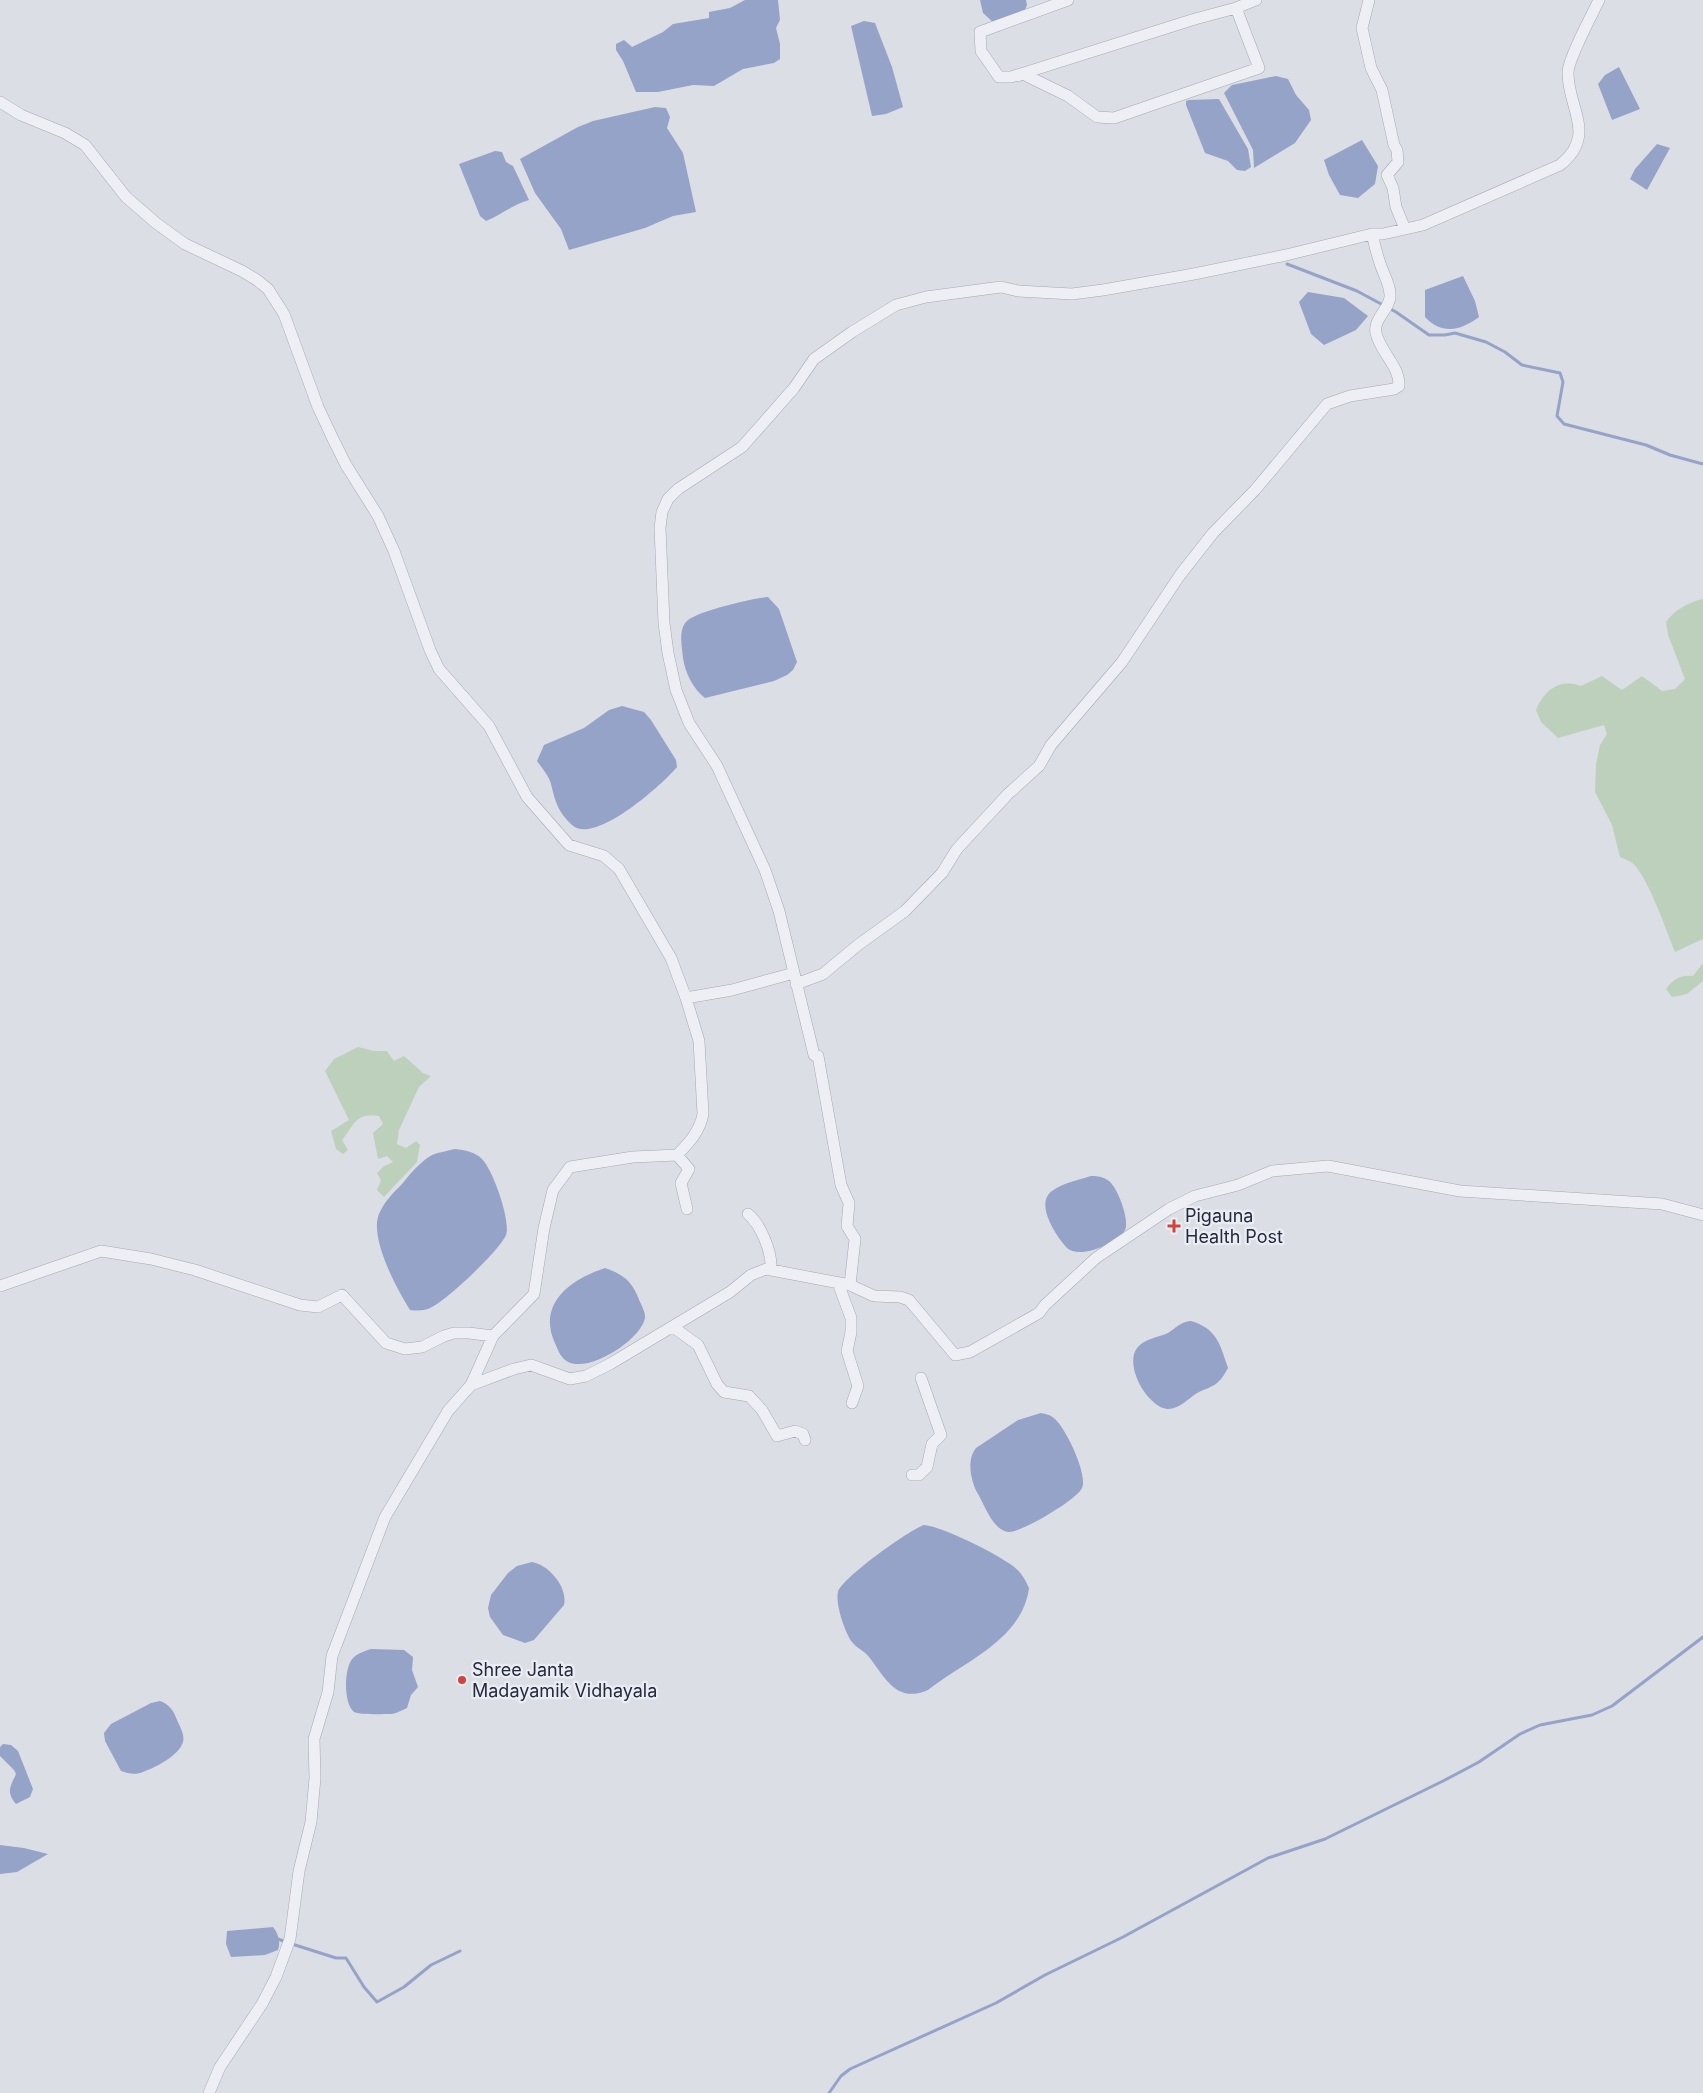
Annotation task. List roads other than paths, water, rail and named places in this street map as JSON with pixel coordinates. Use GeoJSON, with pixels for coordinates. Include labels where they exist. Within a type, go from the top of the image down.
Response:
{"type":"FeatureCollection","features":[{"type":"Feature","properties":{"kind":"street"},"geometry":{"type":"LineString","coordinates":[[1068,0],[980,32],[981,51],[999,77],[1011,78],[1195,19],[1236,8],[1256,0]]}},
{"type":"Feature","properties":{"kind":"street"},"geometry":{"type":"LineString","coordinates":[[1369,0],[1362,28],[1372,68],[1382,90],[1394,145],[1397,150],[1398,162],[1388,175],[1393,188],[1396,207],[1406,229]]}},
{"type":"Feature","properties":{"kind":"street"},"geometry":{"type":"LineString","coordinates":[[850,1285],[856,1239],[847,1226],[849,1203],[841,1185],[818,1056],[814,1055],[779,911],[764,870],[717,766],[689,723],[676,690],[664,623],[660,528],[662,512],[673,493],[742,447],[794,388],[814,359],[852,332],[896,305],[926,297],[1001,287],[1018,291],[1072,294],[1194,274],[1286,255],[1372,234],[1384,234],[1423,224],[1560,165],[1573,153],[1578,138],[1577,113],[1568,71],[1599,0]]}},
{"type":"Feature","properties":{"kind":"street"},"geometry":{"type":"LineString","coordinates":[[1011,78],[1023,74],[1068,96],[1097,117],[1114,118],[1259,68],[1236,8]]}},
{"type":"Feature","properties":{"kind":"street"},"geometry":{"type":"LineString","coordinates":[[0,102],[21,115],[65,133],[86,145],[126,196],[156,223],[185,244],[242,271],[268,289],[284,314],[318,407],[333,439],[346,465],[378,516],[394,550],[430,650],[439,669],[489,726],[527,797],[568,845],[604,856],[619,869],[671,958],[699,1041],[704,1114],[702,1124],[677,1155],[633,1157],[570,1167],[553,1190],[544,1228],[534,1294],[493,1336],[471,1386],[448,1411],[385,1516],[361,1584],[332,1656],[328,1692],[314,1738],[315,1778],[311,1822],[299,1871],[290,1938],[276,1977],[262,2004],[220,2067],[209,2093]]}},
{"type":"Feature","properties":{"kind":"street"},"geometry":{"type":"LineString","coordinates":[[686,998],[823,974],[858,945],[905,911],[942,873],[957,849],[1008,794],[1039,766],[1051,745],[1122,662],[1180,575],[1208,540],[1255,490],[1327,404],[1344,397],[1394,390],[1399,386],[1400,381],[1395,370],[1376,336],[1377,323],[1390,299],[1390,289],[1378,260],[1372,234]]}},
{"type":"Feature","properties":{"kind":"street"},"geometry":{"type":"LineString","coordinates":[[677,1155],[689,1169],[681,1183],[687,1209]]}},
{"type":"Feature","properties":{"kind":"street"},"geometry":{"type":"LineString","coordinates":[[471,1386],[514,1369],[531,1365],[570,1379],[586,1376],[673,1327],[730,1292],[751,1275],[766,1269],[850,1285],[874,1296],[900,1297],[909,1300],[956,1355],[970,1352],[1039,1313],[1045,1305],[1096,1258],[1169,1209],[1196,1196],[1238,1185],[1272,1171],[1328,1166],[1460,1191],[1662,1204],[1703,1215]]}},
{"type":"Feature","properties":{"kind":"street"},"geometry":{"type":"LineString","coordinates":[[748,1214],[754,1219],[772,1255],[771,1269]]}},
{"type":"Feature","properties":{"kind":"street"},"geometry":{"type":"LineString","coordinates":[[0,1286],[101,1251],[151,1259],[195,1270],[300,1305],[318,1307],[342,1295],[386,1343],[405,1349],[422,1347],[454,1333],[469,1332],[493,1336]]}},
{"type":"Feature","properties":{"kind":"street"},"geometry":{"type":"LineString","coordinates":[[838,1283],[851,1318],[852,1332],[847,1351],[858,1386],[852,1403]]}},
{"type":"Feature","properties":{"kind":"street"},"geometry":{"type":"LineString","coordinates":[[673,1327],[698,1345],[717,1384],[724,1392],[749,1396],[762,1410],[777,1436],[795,1431],[803,1434],[805,1440]]}},
{"type":"Feature","properties":{"kind":"street"},"geometry":{"type":"LineString","coordinates":[[912,1475],[919,1475],[927,1467],[932,1444],[941,1435],[921,1378]]}},
{"type":"Feature","properties":{"kind":"water"},"geometry":{"type":"Polygon","coordinates":[[[745,0],[778,0],[780,20],[776,28],[780,44],[780,59],[774,63],[743,69],[714,86],[693,85],[658,92],[636,92],[623,61],[616,50],[616,44],[624,40],[632,47],[663,32],[673,24],[709,18],[709,12],[730,8],[745,0]]]}},
{"type":"Feature","properties":{"kind":"water"},"geometry":{"type":"Polygon","coordinates":[[[980,0],[1026,0],[1027,5],[1025,10],[995,24],[983,13],[980,0]]]}},
{"type":"Feature","properties":{"kind":"water"},"geometry":{"type":"Polygon","coordinates":[[[864,21],[875,23],[892,67],[903,107],[886,114],[872,116],[851,26],[864,21]]]}},
{"type":"Feature","properties":{"kind":"water"},"geometry":{"type":"Polygon","coordinates":[[[1619,67],[1640,109],[1612,120],[1598,84],[1605,75],[1619,67]]]}},
{"type":"Feature","properties":{"kind":"water"},"geometry":{"type":"Polygon","coordinates":[[[1276,76],[1288,79],[1296,95],[1309,110],[1311,120],[1295,143],[1254,168],[1253,150],[1224,93],[1232,85],[1276,76]]]}},
{"type":"Feature","properties":{"kind":"water"},"geometry":{"type":"Polygon","coordinates":[[[1219,99],[1248,149],[1251,167],[1245,171],[1237,170],[1228,161],[1205,153],[1186,105],[1186,101],[1189,100],[1219,99]]]}},
{"type":"Feature","properties":{"kind":"water"},"geometry":{"type":"Polygon","coordinates":[[[655,107],[666,108],[670,117],[667,128],[683,153],[696,212],[673,216],[645,228],[569,250],[561,229],[535,193],[520,159],[578,127],[593,121],[655,107]]]}},
{"type":"Feature","properties":{"kind":"water"},"geometry":{"type":"Polygon","coordinates":[[[1362,140],[1378,166],[1375,184],[1358,198],[1340,195],[1329,175],[1324,160],[1362,140]]]}},
{"type":"Feature","properties":{"kind":"water"},"geometry":{"type":"Polygon","coordinates":[[[1657,144],[1670,148],[1647,190],[1630,179],[1635,169],[1657,144]]]}},
{"type":"Feature","properties":{"kind":"water"},"geometry":{"type":"Polygon","coordinates":[[[495,151],[502,152],[506,162],[513,166],[529,200],[486,221],[480,216],[459,164],[495,151]]]}},
{"type":"Feature","properties":{"kind":"water"},"geometry":{"type":"Polygon","coordinates":[[[1463,276],[1475,301],[1479,317],[1458,328],[1451,329],[1438,327],[1431,323],[1425,317],[1425,290],[1463,276]]]}},
{"type":"Feature","properties":{"kind":"water"},"geometry":{"type":"Polygon","coordinates":[[[1308,292],[1344,298],[1368,316],[1356,330],[1324,345],[1311,334],[1299,302],[1308,292]]]}},
{"type":"Feature","properties":{"kind":"water"},"geometry":{"type":"Polygon","coordinates":[[[768,597],[779,609],[797,662],[793,670],[774,681],[705,698],[693,685],[684,663],[681,638],[684,624],[693,617],[713,609],[768,597]]]}},
{"type":"Feature","properties":{"kind":"water"},"geometry":{"type":"Polygon","coordinates":[[[622,706],[644,712],[676,760],[677,767],[658,786],[627,810],[596,827],[582,829],[572,825],[560,811],[549,778],[537,761],[544,745],[584,728],[609,710],[622,706]]]}},
{"type":"Feature","properties":{"kind":"water"},"geometry":{"type":"Polygon","coordinates":[[[455,1149],[476,1155],[486,1165],[496,1184],[504,1208],[507,1228],[506,1235],[473,1274],[440,1302],[429,1308],[410,1310],[398,1290],[381,1249],[377,1224],[379,1214],[389,1198],[424,1161],[432,1155],[455,1149]]]}},
{"type":"Feature","properties":{"kind":"water"},"geometry":{"type":"Polygon","coordinates":[[[1091,1176],[1109,1181],[1116,1190],[1122,1205],[1126,1226],[1121,1235],[1107,1245],[1089,1251],[1073,1251],[1067,1248],[1053,1229],[1045,1204],[1047,1197],[1052,1191],[1071,1182],[1091,1176]]]}},
{"type":"Feature","properties":{"kind":"water"},"geometry":{"type":"Polygon","coordinates":[[[605,1268],[621,1275],[629,1282],[644,1310],[645,1318],[633,1337],[622,1346],[596,1361],[583,1364],[572,1363],[563,1358],[554,1341],[550,1327],[554,1304],[570,1286],[605,1268]]]}},
{"type":"Feature","properties":{"kind":"water"},"geometry":{"type":"Polygon","coordinates":[[[1191,1321],[1207,1328],[1212,1333],[1220,1345],[1228,1368],[1215,1385],[1197,1393],[1179,1406],[1167,1409],[1152,1401],[1145,1393],[1133,1365],[1134,1356],[1137,1348],[1144,1342],[1168,1333],[1181,1324],[1191,1321]]]}},
{"type":"Feature","properties":{"kind":"water"},"geometry":{"type":"Polygon","coordinates":[[[1041,1413],[1055,1419],[1065,1432],[1079,1463],[1083,1481],[1082,1488],[1070,1500],[1048,1515],[1024,1528],[1008,1532],[998,1527],[994,1522],[975,1489],[970,1465],[971,1459],[976,1448],[1018,1420],[1041,1413]]]}},
{"type":"Feature","properties":{"kind":"water"},"geometry":{"type":"Polygon","coordinates":[[[924,1525],[957,1536],[1005,1561],[1021,1573],[1029,1588],[1024,1606],[1015,1622],[990,1648],[928,1690],[908,1694],[892,1686],[867,1655],[852,1642],[841,1618],[837,1597],[842,1585],[863,1566],[891,1545],[924,1525]]]}},
{"type":"Feature","properties":{"kind":"water"},"geometry":{"type":"Polygon","coordinates":[[[532,1562],[545,1567],[556,1578],[563,1591],[564,1605],[534,1640],[525,1643],[503,1635],[490,1617],[488,1608],[491,1595],[508,1573],[517,1566],[532,1562]]]}},
{"type":"Feature","properties":{"kind":"water"},"geometry":{"type":"Polygon","coordinates":[[[371,1649],[404,1650],[413,1657],[412,1670],[418,1687],[411,1695],[407,1708],[392,1714],[372,1714],[357,1713],[350,1707],[346,1693],[346,1677],[350,1663],[357,1655],[371,1649]]]}},
{"type":"Feature","properties":{"kind":"water"},"geometry":{"type":"Polygon","coordinates":[[[160,1701],[169,1706],[176,1717],[183,1737],[181,1747],[165,1761],[140,1773],[135,1774],[121,1771],[105,1741],[104,1733],[111,1724],[151,1703],[160,1701]]]}},
{"type":"Feature","properties":{"kind":"water"},"geometry":{"type":"Polygon","coordinates":[[[3,1744],[11,1745],[18,1751],[33,1789],[30,1797],[16,1804],[11,1796],[10,1789],[16,1774],[0,1756],[0,1747],[3,1744]]]}},
{"type":"Feature","properties":{"kind":"water"},"geometry":{"type":"Polygon","coordinates":[[[0,1845],[48,1854],[17,1872],[0,1874],[0,1845]]]}},
{"type":"Feature","properties":{"kind":"water"},"geometry":{"type":"Polygon","coordinates":[[[273,1927],[278,1938],[278,1950],[265,1955],[231,1957],[226,1944],[227,1931],[273,1927]]]}},
{"type":"Feature","properties":{"kind":"waterway"},"geometry":{"type":"LineString","coordinates":[[1287,264],[1357,291],[1396,312],[1429,335],[1455,333],[1486,342],[1505,352],[1522,365],[1560,373],[1563,382],[1557,416],[1564,424],[1646,445],[1670,455],[1703,464]]}},
{"type":"Feature","properties":{"kind":"waterway"},"geometry":{"type":"LineString","coordinates":[[829,2093],[841,2076],[850,2069],[996,2003],[1045,1975],[1123,1937],[1268,1858],[1325,1839],[1479,1762],[1520,1734],[1540,1725],[1592,1715],[1612,1706],[1703,1637]]}},
{"type":"Feature","properties":{"kind":"waterway"},"geometry":{"type":"LineString","coordinates":[[278,1939],[286,1942]]}},
{"type":"Feature","properties":{"kind":"waterway"},"geometry":{"type":"LineString","coordinates":[[292,1944],[336,1958],[346,1958],[364,1987],[377,2002],[404,1987],[431,1965],[460,1951]]}},
{"type":"Feature","properties":{"kind":"place","name":"Pigauna Health Post"},"geometry":{"type":"Point","coordinates":[1174,1226]}},
{"type":"Feature","properties":{"kind":"place","name":"Shree Janta Madayamik Vidhayala"},"geometry":{"type":"Point","coordinates":[462,1680]}}]}
